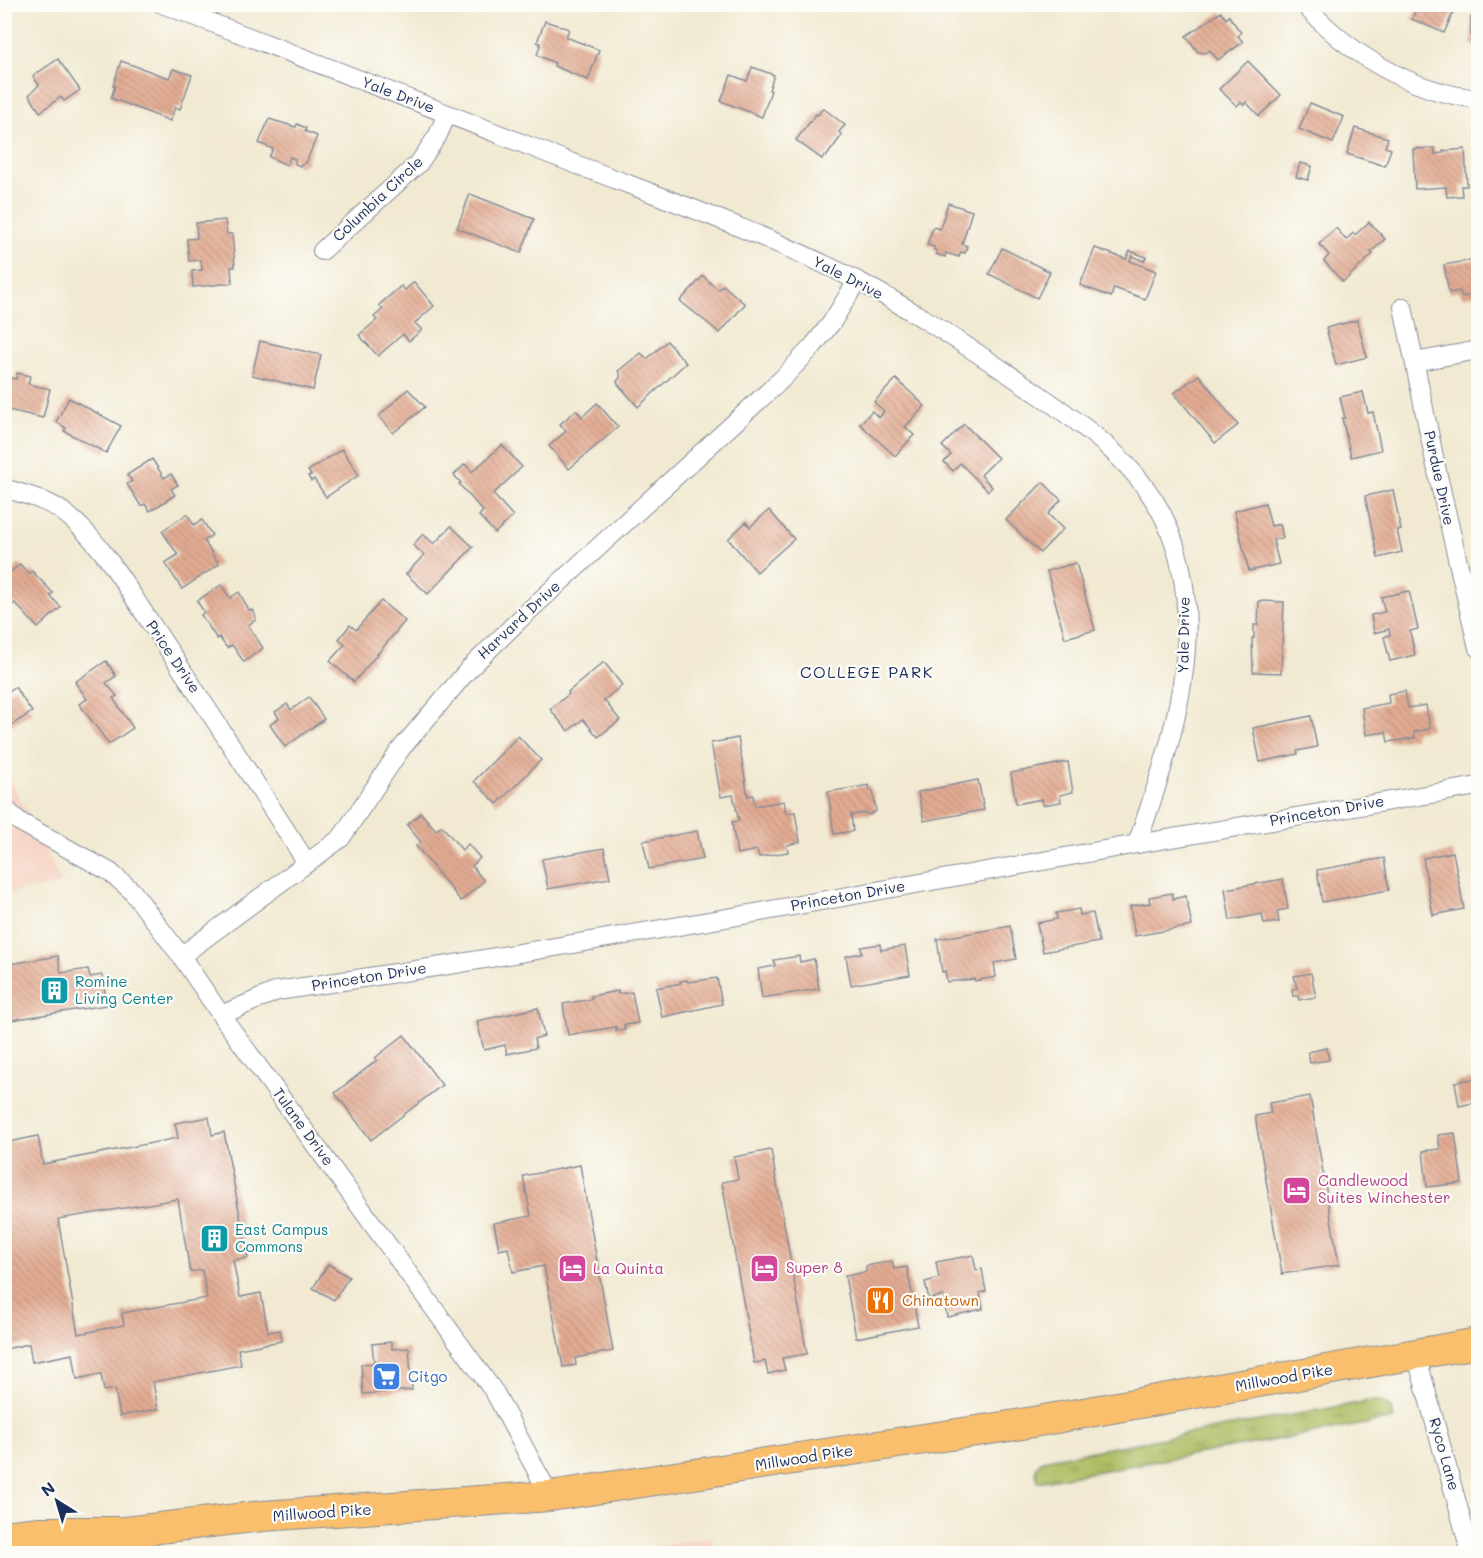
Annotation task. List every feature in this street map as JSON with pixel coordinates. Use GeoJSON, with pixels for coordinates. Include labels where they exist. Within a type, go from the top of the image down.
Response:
{"type":"FeatureCollection","features":[{"type":"Feature","properties":{"kind":"highway","name":"Millwood Pike"},"geometry":{"type":"LineString","coordinates":[[4,1536],[40,1532],[125,1532],[263,1516],[550,1496],[1016,1425],[1479,1343]]}},
{"type":"Feature","properties":{"kind":"highway","name":"Millwood Pike"},"geometry":{"type":"LineString","coordinates":[[69,1554],[125,1532]]}},
{"type":"Feature","properties":{"kind":"street","name":"Yale Drive"},"geometry":{"type":"LineString","coordinates":[[162,4],[695,210],[804,256],[857,281],[957,340],[1044,398],[1095,436],[1128,465],[1148,491],[1164,519],[1176,550],[1185,589],[1186,626],[1183,680],[1176,716],[1156,788],[1137,844]]}},
{"type":"Feature","properties":{"kind":"street"},"geometry":{"type":"LineString","coordinates":[[1304,4],[1323,26],[1377,64],[1424,86],[1479,99]]}},
{"type":"Feature","properties":{"kind":"street","name":"Columbia Circle"},"geometry":{"type":"LineString","coordinates":[[322,251],[419,163],[438,135],[447,114]]}},
{"type":"Feature","properties":{"kind":"street","name":"Harvard Drive"},"geometry":{"type":"LineString","coordinates":[[181,956],[341,838],[400,750],[468,670],[521,618],[781,380],[832,322],[857,281]]}},
{"type":"Feature","properties":{"kind":"street","name":"Purdue Drive"},"geometry":{"type":"LineString","coordinates":[[1404,307],[1438,476],[1479,648]]}},
{"type":"Feature","properties":{"kind":"street"},"geometry":{"type":"LineString","coordinates":[[1415,362],[1479,350]]}},
{"type":"Feature","properties":{"kind":"street","name":"Price Drive"},"geometry":{"type":"LineString","coordinates":[[4,488],[42,500],[65,513],[85,531],[104,554],[178,663],[307,863]]}},
{"type":"Feature","properties":{"kind":"street","name":"Princeton Drive"},"geometry":{"type":"LineString","coordinates":[[221,1015],[277,991],[738,916],[1137,844],[1479,786]]}},
{"type":"Feature","properties":{"kind":"street","name":"Tulane Drive"},"geometry":{"type":"LineString","coordinates":[[4,808],[20,822],[110,872],[132,891],[495,1393],[550,1496]]}},
{"type":"Feature","properties":{"kind":"street","name":"Ryco Lane"},"geometry":{"type":"LineString","coordinates":[[1416,1354],[1472,1554]]}},
{"type":"Feature","properties":{"kind":"shaded area"},"geometry":{"type":"Polygon","coordinates":[[[4,771],[11,780],[62,884],[5,894],[4,771]]]}},
{"type":"Feature","properties":{"kind":"shaded area"},"geometry":{"type":"Polygon","coordinates":[[[712,1537],[715,1553],[621,1553],[712,1537]]]}},
{"type":"Feature","properties":{"kind":"green space"},"geometry":{"type":"Polygon","coordinates":[[[1369,1401],[1381,1401],[1392,1409],[1394,1419],[1037,1482],[1036,1468],[1042,1460],[1369,1401]]]}},
{"type":"Feature","properties":{"kind":"building"},"geometry":{"type":"Polygon","coordinates":[[[1418,4],[1448,4],[1455,8],[1444,33],[1412,19],[1418,4]]]}},
{"type":"Feature","properties":{"kind":"building"},"geometry":{"type":"Polygon","coordinates":[[[1221,12],[1226,19],[1229,16],[1241,33],[1238,36],[1243,42],[1218,60],[1210,50],[1206,53],[1198,52],[1186,36],[1221,12]]]}},
{"type":"Feature","properties":{"kind":"building"},"geometry":{"type":"Polygon","coordinates":[[[1478,15],[1478,45],[1471,45],[1471,17],[1478,15]]]}},
{"type":"Feature","properties":{"kind":"building"},"geometry":{"type":"Polygon","coordinates":[[[545,21],[569,29],[566,37],[599,50],[588,80],[554,66],[555,63],[537,55],[540,43],[537,42],[545,21]]]}},
{"type":"Feature","properties":{"kind":"building"},"geometry":{"type":"Polygon","coordinates":[[[58,59],[80,90],[64,101],[61,97],[40,112],[29,95],[39,85],[33,76],[58,59]]]}},
{"type":"Feature","properties":{"kind":"building"},"geometry":{"type":"Polygon","coordinates":[[[121,61],[169,78],[173,69],[192,75],[180,109],[175,107],[170,121],[111,98],[121,61]]]}},
{"type":"Feature","properties":{"kind":"building"},"geometry":{"type":"Polygon","coordinates":[[[1248,61],[1281,95],[1259,116],[1246,102],[1244,105],[1241,102],[1237,106],[1219,89],[1248,61]]]}},
{"type":"Feature","properties":{"kind":"building"},"geometry":{"type":"Polygon","coordinates":[[[752,67],[774,75],[762,117],[721,101],[731,75],[747,81],[752,67]]]}},
{"type":"Feature","properties":{"kind":"building"},"geometry":{"type":"Polygon","coordinates":[[[1310,103],[1344,117],[1333,143],[1299,129],[1310,103]]]}},
{"type":"Feature","properties":{"kind":"building"},"geometry":{"type":"Polygon","coordinates":[[[823,108],[845,125],[839,132],[842,135],[822,159],[796,140],[823,108]]]}},
{"type":"Feature","properties":{"kind":"building"},"geometry":{"type":"Polygon","coordinates":[[[269,119],[296,127],[297,124],[306,128],[305,131],[317,136],[306,163],[300,166],[295,164],[295,159],[290,157],[287,165],[269,157],[273,149],[259,143],[269,119]]]}},
{"type":"Feature","properties":{"kind":"building"},"geometry":{"type":"Polygon","coordinates":[[[1355,128],[1388,138],[1385,147],[1391,149],[1385,166],[1347,154],[1355,128]]]}},
{"type":"Feature","properties":{"kind":"building"},"geometry":{"type":"Polygon","coordinates":[[[1435,148],[1435,154],[1465,149],[1467,186],[1461,186],[1462,196],[1447,197],[1446,187],[1415,189],[1413,149],[1435,148]]]}},
{"type":"Feature","properties":{"kind":"building"},"geometry":{"type":"Polygon","coordinates":[[[1300,163],[1312,166],[1308,180],[1296,177],[1300,163]]]}},
{"type":"Feature","properties":{"kind":"building"},"geometry":{"type":"Polygon","coordinates":[[[470,194],[534,219],[521,253],[457,228],[470,194]]]}},
{"type":"Feature","properties":{"kind":"building"},"geometry":{"type":"Polygon","coordinates":[[[948,203],[972,211],[962,244],[967,246],[965,253],[961,252],[959,257],[946,253],[945,257],[936,254],[934,247],[927,245],[933,227],[940,229],[948,203]]]}},
{"type":"Feature","properties":{"kind":"building"},"geometry":{"type":"Polygon","coordinates":[[[225,220],[227,234],[232,234],[235,267],[231,267],[232,283],[193,287],[192,271],[202,270],[201,260],[189,261],[187,239],[197,238],[196,223],[225,220]]]}},
{"type":"Feature","properties":{"kind":"building"},"geometry":{"type":"Polygon","coordinates":[[[1369,222],[1385,239],[1371,252],[1373,254],[1343,282],[1324,261],[1329,255],[1319,244],[1336,228],[1346,240],[1369,222]]]}},
{"type":"Feature","properties":{"kind":"building"},"geometry":{"type":"Polygon","coordinates":[[[1002,248],[1050,272],[1037,298],[989,274],[1002,248]]]}},
{"type":"Feature","properties":{"kind":"building"},"geometry":{"type":"Polygon","coordinates":[[[1095,248],[1126,259],[1130,251],[1146,257],[1144,261],[1132,256],[1130,261],[1156,271],[1145,299],[1114,288],[1111,297],[1080,285],[1095,248]]]}},
{"type":"Feature","properties":{"kind":"building"},"geometry":{"type":"Polygon","coordinates":[[[1478,259],[1478,294],[1462,297],[1460,291],[1449,293],[1444,265],[1478,259]]]}},
{"type":"Feature","properties":{"kind":"building"},"geometry":{"type":"Polygon","coordinates":[[[703,276],[718,290],[723,285],[745,304],[720,333],[680,301],[703,276]]]}},
{"type":"Feature","properties":{"kind":"building"},"geometry":{"type":"Polygon","coordinates":[[[414,282],[434,306],[415,323],[422,330],[409,341],[403,334],[378,356],[359,335],[377,320],[374,317],[383,309],[379,305],[401,286],[405,290],[414,282]]]}},
{"type":"Feature","properties":{"kind":"building"},"geometry":{"type":"Polygon","coordinates":[[[1357,320],[1367,357],[1336,365],[1326,328],[1357,320]]]}},
{"type":"Feature","properties":{"kind":"building"},"geometry":{"type":"Polygon","coordinates":[[[260,341],[321,355],[313,390],[252,375],[260,341]]]}},
{"type":"Feature","properties":{"kind":"building"},"geometry":{"type":"Polygon","coordinates":[[[667,341],[686,363],[638,407],[618,384],[620,373],[618,371],[641,353],[647,359],[667,341]]]}},
{"type":"Feature","properties":{"kind":"building"},"geometry":{"type":"Polygon","coordinates":[[[17,373],[30,376],[28,384],[50,389],[43,418],[4,409],[4,379],[6,377],[16,379],[17,373]]]}},
{"type":"Feature","properties":{"kind":"building"},"geometry":{"type":"Polygon","coordinates":[[[1199,375],[1238,425],[1215,443],[1174,393],[1199,375]]]}},
{"type":"Feature","properties":{"kind":"building"},"geometry":{"type":"Polygon","coordinates":[[[896,379],[925,406],[905,427],[914,435],[895,456],[860,424],[872,411],[879,418],[884,411],[874,402],[896,379]]]}},
{"type":"Feature","properties":{"kind":"building"},"geometry":{"type":"Polygon","coordinates":[[[408,389],[425,407],[393,433],[379,416],[408,389]]]}},
{"type":"Feature","properties":{"kind":"building"},"geometry":{"type":"Polygon","coordinates":[[[1363,392],[1368,413],[1373,412],[1381,450],[1351,457],[1342,418],[1345,418],[1340,397],[1363,392]]]}},
{"type":"Feature","properties":{"kind":"building"},"geometry":{"type":"Polygon","coordinates":[[[69,398],[121,426],[106,453],[64,431],[66,428],[56,422],[69,398]]]}},
{"type":"Feature","properties":{"kind":"building"},"geometry":{"type":"Polygon","coordinates":[[[597,403],[618,427],[569,469],[549,446],[566,431],[560,424],[576,410],[582,417],[597,403]]]}},
{"type":"Feature","properties":{"kind":"building"},"geometry":{"type":"Polygon","coordinates":[[[1478,416],[1478,437],[1473,417],[1478,416]]]}},
{"type":"Feature","properties":{"kind":"building"},"geometry":{"type":"Polygon","coordinates":[[[964,424],[998,458],[981,475],[992,487],[988,491],[960,463],[953,471],[944,462],[951,455],[942,446],[964,424]]]}},
{"type":"Feature","properties":{"kind":"building"},"geometry":{"type":"Polygon","coordinates":[[[502,445],[522,467],[493,494],[513,516],[495,533],[479,516],[483,511],[454,475],[465,464],[472,472],[502,445]]]}},
{"type":"Feature","properties":{"kind":"building"},"geometry":{"type":"Polygon","coordinates":[[[342,449],[359,475],[326,497],[314,479],[311,481],[308,471],[342,449]]]}},
{"type":"Feature","properties":{"kind":"building"},"geometry":{"type":"Polygon","coordinates":[[[152,459],[164,478],[171,474],[178,485],[171,489],[175,495],[150,511],[145,504],[141,506],[127,484],[132,481],[127,475],[152,459]]]}},
{"type":"Feature","properties":{"kind":"building"},"geometry":{"type":"Polygon","coordinates":[[[1043,482],[1061,500],[1048,514],[1063,529],[1040,553],[1006,520],[1043,482]]]}},
{"type":"Feature","properties":{"kind":"building"},"geometry":{"type":"Polygon","coordinates":[[[1393,490],[1401,530],[1397,530],[1402,552],[1378,558],[1365,496],[1393,490]]]}},
{"type":"Feature","properties":{"kind":"building"},"geometry":{"type":"Polygon","coordinates":[[[1265,503],[1271,526],[1280,524],[1283,538],[1273,540],[1279,564],[1249,571],[1234,511],[1265,503]]]}},
{"type":"Feature","properties":{"kind":"building"},"geometry":{"type":"Polygon","coordinates":[[[769,510],[794,539],[757,572],[728,539],[746,522],[750,527],[769,510]]]}},
{"type":"Feature","properties":{"kind":"building"},"geometry":{"type":"Polygon","coordinates":[[[187,514],[194,525],[202,520],[212,535],[204,541],[219,564],[182,589],[165,563],[178,555],[162,531],[187,514]]]}},
{"type":"Feature","properties":{"kind":"building"},"geometry":{"type":"Polygon","coordinates":[[[451,526],[473,547],[428,594],[406,574],[424,555],[413,545],[423,534],[434,544],[451,526]]]}},
{"type":"Feature","properties":{"kind":"building"},"geometry":{"type":"Polygon","coordinates":[[[1076,563],[1095,630],[1065,638],[1047,571],[1076,563]]]}},
{"type":"Feature","properties":{"kind":"building"},"geometry":{"type":"Polygon","coordinates":[[[20,564],[29,574],[32,571],[53,593],[50,596],[61,607],[38,628],[15,603],[9,608],[4,604],[6,594],[4,578],[20,564]]]}},
{"type":"Feature","properties":{"kind":"building"},"geometry":{"type":"Polygon","coordinates":[[[221,585],[230,598],[239,592],[249,610],[255,614],[256,620],[248,625],[263,648],[244,662],[232,645],[227,648],[219,637],[217,639],[201,615],[204,612],[197,601],[221,585]]]}},
{"type":"Feature","properties":{"kind":"building"},"geometry":{"type":"Polygon","coordinates":[[[1409,591],[1418,629],[1410,631],[1415,655],[1390,661],[1384,637],[1390,635],[1389,629],[1374,633],[1371,615],[1385,612],[1381,597],[1409,591]]]}},
{"type":"Feature","properties":{"kind":"building"},"geometry":{"type":"Polygon","coordinates":[[[381,601],[405,621],[354,682],[330,661],[345,644],[339,639],[350,625],[356,630],[381,601]]]}},
{"type":"Feature","properties":{"kind":"building"},"geometry":{"type":"Polygon","coordinates":[[[1259,601],[1284,602],[1281,673],[1253,672],[1252,638],[1254,638],[1254,625],[1258,625],[1259,601]]]}},
{"type":"Feature","properties":{"kind":"building"},"geometry":{"type":"Polygon","coordinates":[[[106,661],[116,676],[106,683],[117,696],[113,698],[133,728],[109,744],[79,704],[87,699],[75,682],[106,661]]]}},
{"type":"Feature","properties":{"kind":"building"},"geometry":{"type":"Polygon","coordinates":[[[604,662],[622,685],[604,700],[620,720],[598,737],[583,719],[568,731],[550,709],[604,662]]]}},
{"type":"Feature","properties":{"kind":"building"},"geometry":{"type":"Polygon","coordinates":[[[15,687],[32,712],[4,730],[4,694],[15,687]]]}},
{"type":"Feature","properties":{"kind":"building"},"geometry":{"type":"Polygon","coordinates":[[[1405,691],[1408,708],[1426,705],[1430,729],[1414,732],[1415,738],[1388,742],[1386,732],[1366,735],[1362,708],[1389,703],[1388,694],[1405,691]]]}},
{"type":"Feature","properties":{"kind":"building"},"geometry":{"type":"Polygon","coordinates":[[[309,697],[324,719],[285,747],[270,725],[279,718],[275,712],[287,704],[291,710],[309,697]]]}},
{"type":"Feature","properties":{"kind":"building"},"geometry":{"type":"Polygon","coordinates":[[[1311,716],[1317,747],[1297,751],[1298,754],[1260,762],[1253,728],[1311,716]]]}},
{"type":"Feature","properties":{"kind":"building"},"geometry":{"type":"Polygon","coordinates":[[[518,736],[541,760],[497,804],[474,781],[518,736]]]}},
{"type":"Feature","properties":{"kind":"building"},"geometry":{"type":"Polygon","coordinates":[[[738,738],[748,796],[753,795],[755,806],[784,801],[786,813],[795,812],[800,842],[787,845],[788,852],[759,857],[757,850],[737,854],[732,822],[739,821],[733,795],[721,797],[711,743],[738,738]]]}},
{"type":"Feature","properties":{"kind":"building"},"geometry":{"type":"Polygon","coordinates":[[[1068,762],[1073,792],[1060,795],[1061,802],[1043,805],[1042,799],[1016,804],[1011,773],[1068,762]]]}},
{"type":"Feature","properties":{"kind":"building"},"geometry":{"type":"Polygon","coordinates":[[[978,780],[984,810],[924,821],[918,792],[978,780]]]}},
{"type":"Feature","properties":{"kind":"building"},"geometry":{"type":"Polygon","coordinates":[[[869,785],[870,791],[873,791],[876,811],[869,815],[865,813],[851,815],[853,831],[834,834],[828,792],[869,785]]]}},
{"type":"Feature","properties":{"kind":"building"},"geometry":{"type":"Polygon","coordinates":[[[421,813],[436,830],[442,826],[462,850],[468,844],[480,858],[472,866],[484,881],[461,901],[416,846],[421,842],[407,825],[421,813]]]}},
{"type":"Feature","properties":{"kind":"building"},"geometry":{"type":"Polygon","coordinates":[[[697,831],[703,859],[649,869],[643,841],[697,831]]]}},
{"type":"Feature","properties":{"kind":"building"},"geometry":{"type":"Polygon","coordinates":[[[604,848],[610,878],[548,889],[542,859],[604,848]]]}},
{"type":"Feature","properties":{"kind":"building"},"geometry":{"type":"Polygon","coordinates":[[[1453,852],[1464,909],[1433,915],[1423,858],[1453,852]]]}},
{"type":"Feature","properties":{"kind":"building"},"geometry":{"type":"Polygon","coordinates":[[[1384,858],[1389,890],[1322,902],[1317,870],[1384,858]]]}},
{"type":"Feature","properties":{"kind":"building"},"geometry":{"type":"Polygon","coordinates":[[[1283,879],[1288,909],[1277,911],[1279,922],[1264,924],[1262,914],[1230,920],[1225,889],[1283,879]]]}},
{"type":"Feature","properties":{"kind":"building"},"geometry":{"type":"Polygon","coordinates":[[[1172,893],[1173,899],[1186,896],[1192,926],[1135,936],[1130,906],[1150,903],[1149,897],[1172,893]]]}},
{"type":"Feature","properties":{"kind":"building"},"geometry":{"type":"Polygon","coordinates":[[[1079,909],[1080,915],[1093,913],[1099,942],[1043,952],[1037,923],[1057,919],[1056,913],[1079,909]]]}},
{"type":"Feature","properties":{"kind":"building"},"geometry":{"type":"Polygon","coordinates":[[[1010,926],[1016,959],[994,963],[996,977],[975,981],[974,979],[947,982],[945,971],[942,972],[937,939],[1010,926]]]}},
{"type":"Feature","properties":{"kind":"building"},"geometry":{"type":"Polygon","coordinates":[[[880,944],[881,950],[905,946],[910,975],[851,985],[846,956],[862,953],[861,947],[880,944]]]}},
{"type":"Feature","properties":{"kind":"building","name":"Romine Living Center"},"geometry":{"type":"Polygon","coordinates":[[[58,956],[61,973],[88,969],[90,977],[102,975],[107,1005],[4,1021],[4,965],[58,956]]]}},
{"type":"Feature","properties":{"kind":"building"},"geometry":{"type":"Polygon","coordinates":[[[799,956],[800,962],[814,959],[819,989],[762,998],[758,969],[775,966],[774,960],[799,956]]]}},
{"type":"Feature","properties":{"kind":"building"},"geometry":{"type":"Polygon","coordinates":[[[1311,973],[1316,997],[1299,1000],[1298,996],[1293,996],[1292,989],[1297,988],[1294,976],[1311,973]]]}},
{"type":"Feature","properties":{"kind":"building"},"geometry":{"type":"Polygon","coordinates":[[[717,978],[722,1004],[662,1017],[656,988],[681,983],[680,981],[717,978]]]}},
{"type":"Feature","properties":{"kind":"building"},"geometry":{"type":"Polygon","coordinates":[[[618,991],[618,994],[632,992],[638,1023],[624,1025],[625,1030],[616,1031],[616,1027],[568,1035],[563,1004],[592,999],[591,996],[618,991]]]}},
{"type":"Feature","properties":{"kind":"building"},"geometry":{"type":"Polygon","coordinates":[[[538,1008],[544,1036],[534,1039],[536,1048],[507,1054],[505,1045],[484,1050],[477,1021],[538,1008]]]}},
{"type":"Feature","properties":{"kind":"building"},"geometry":{"type":"Polygon","coordinates":[[[404,1035],[442,1085],[371,1140],[335,1093],[404,1035]]]}},
{"type":"Feature","properties":{"kind":"building"},"geometry":{"type":"Polygon","coordinates":[[[1327,1048],[1329,1060],[1310,1063],[1308,1052],[1327,1048]]]}},
{"type":"Feature","properties":{"kind":"building"},"geometry":{"type":"Polygon","coordinates":[[[1478,1078],[1478,1102],[1459,1106],[1455,1082],[1478,1078]]]}},
{"type":"Feature","properties":{"kind":"building","name":"Candlewood Suites Winchester"},"geometry":{"type":"Polygon","coordinates":[[[1310,1096],[1339,1265],[1282,1274],[1255,1116],[1271,1113],[1269,1103],[1310,1096]]]}},
{"type":"Feature","properties":{"kind":"building","name":"East Campus Commons"},"geometry":{"type":"Polygon","coordinates":[[[209,1117],[212,1135],[224,1132],[248,1258],[233,1260],[240,1297],[261,1293],[268,1332],[280,1330],[282,1341],[238,1349],[241,1365],[153,1382],[158,1409],[120,1416],[115,1389],[104,1391],[101,1374],[77,1379],[73,1354],[32,1362],[29,1344],[5,1349],[4,1143],[38,1136],[43,1164],[178,1138],[175,1123],[209,1117]],[[178,1199],[58,1219],[78,1334],[124,1325],[122,1313],[207,1298],[202,1270],[190,1272],[178,1199]]]}},
{"type":"Feature","properties":{"kind":"building"},"geometry":{"type":"Polygon","coordinates":[[[1455,1133],[1462,1183],[1427,1187],[1423,1151],[1440,1149],[1438,1135],[1455,1133]]]}},
{"type":"Feature","properties":{"kind":"building","name":"Super 8"},"geometry":{"type":"Polygon","coordinates":[[[771,1150],[807,1354],[782,1358],[785,1370],[768,1374],[765,1361],[754,1363],[722,1182],[738,1179],[734,1157],[771,1150]]]}},
{"type":"Feature","properties":{"kind":"building","name":"La Quinta"},"geometry":{"type":"Polygon","coordinates":[[[580,1165],[613,1351],[575,1358],[576,1365],[563,1367],[544,1266],[513,1272],[508,1248],[499,1250],[494,1223],[531,1216],[523,1176],[580,1165]]]}},
{"type":"Feature","properties":{"kind":"building"},"geometry":{"type":"Polygon","coordinates":[[[973,1255],[976,1270],[982,1269],[986,1291],[980,1293],[983,1309],[947,1317],[943,1296],[929,1299],[925,1282],[939,1278],[936,1262],[973,1255]]]}},
{"type":"Feature","properties":{"kind":"building","name":"Chinatown"},"geometry":{"type":"Polygon","coordinates":[[[892,1261],[894,1269],[907,1267],[918,1326],[856,1338],[845,1276],[866,1272],[866,1266],[892,1261]]]}},
{"type":"Feature","properties":{"kind":"building"},"geometry":{"type":"Polygon","coordinates":[[[328,1264],[349,1277],[334,1300],[313,1288],[328,1264]]]}},
{"type":"Feature","properties":{"kind":"building","name":"Citgo"},"geometry":{"type":"Polygon","coordinates":[[[392,1342],[392,1349],[409,1348],[412,1390],[363,1394],[361,1364],[374,1363],[372,1344],[392,1342]]]}},
{"type":"Feature","properties":{"kind":"place","name":"Romine Living Center"},"geometry":{"type":"Point","coordinates":[54,991]}},
{"type":"Feature","properties":{"kind":"place","name":"Candlewood Suites Winchester"},"geometry":{"type":"Point","coordinates":[1297,1190]}},
{"type":"Feature","properties":{"kind":"place","name":"East Campus Commons"},"geometry":{"type":"Point","coordinates":[214,1239]}},
{"type":"Feature","properties":{"kind":"place","name":"Super 8"},"geometry":{"type":"Point","coordinates":[765,1268]}},
{"type":"Feature","properties":{"kind":"place","name":"La Quinta"},"geometry":{"type":"Point","coordinates":[572,1269]}},
{"type":"Feature","properties":{"kind":"place","name":"Chinatown"},"geometry":{"type":"Point","coordinates":[881,1301]}},
{"type":"Feature","properties":{"kind":"place","name":"Citgo"},"geometry":{"type":"Point","coordinates":[387,1377]}},
{"type":"Feature","properties":{"kind":"district","name":"COLLEGE PARK"},"geometry":{"type":"Point","coordinates":[867,672]}}]}
